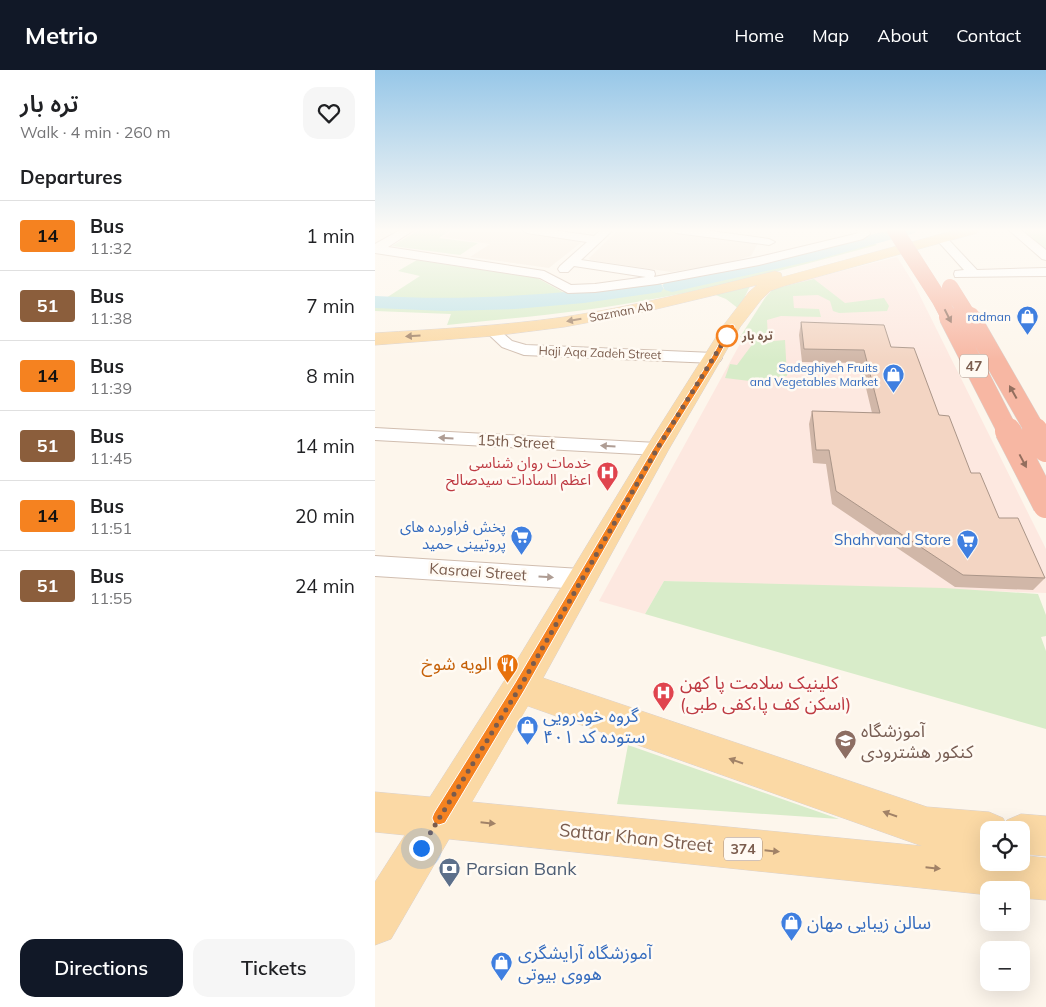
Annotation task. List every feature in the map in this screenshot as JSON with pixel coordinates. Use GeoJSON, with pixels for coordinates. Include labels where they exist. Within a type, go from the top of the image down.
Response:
{"type":"FeatureCollection","features":[{"type":"Feature","properties":{"kind":"highway","name":"47"},"geometry":{"type":"LineString","coordinates":[[923,274],[940,300],[1046,505]]}},
{"type":"Feature","properties":{"kind":"highway","name":"47"},"geometry":{"type":"LineString","coordinates":[[942,274],[979,332],[1046,449]]}},
{"type":"Feature","properties":{"kind":"main road","name":"Sazman Ab"},"geometry":{"type":"LineString","coordinates":[[375,339],[492,331],[565,322],[674,302],[792,274]]}},
{"type":"Feature","properties":{"kind":"main road","name":"Sazman Ab"},"geometry":{"type":"LineString","coordinates":[[375,923],[520,687],[657,449],[732,326],[755,296],[765,288],[806,274]]}},
{"type":"Feature","properties":{"kind":"main road"},"geometry":{"type":"LineString","coordinates":[[674,302],[702,301],[717,304],[726,311],[732,326]]}},
{"type":"Feature","properties":{"kind":"main road"},"geometry":{"type":"LineString","coordinates":[[520,687],[927,827],[980,831]]}},
{"type":"Feature","properties":{"kind":"main road","name":"Sattar Khan Street"},"geometry":{"type":"LineString","coordinates":[[375,812],[1046,879]]}},
{"type":"Feature","properties":{"kind":"main road"},"geometry":{"type":"LineString","coordinates":[[1030,835],[1046,836]]}},
{"type":"Feature","properties":{"kind":"street"},"geometry":{"type":"LineString","coordinates":[[536,274],[550,274]]}},
{"type":"Feature","properties":{"kind":"street"},"geometry":{"type":"LineString","coordinates":[[645,274],[657,280]]}},
{"type":"Feature","properties":{"kind":"street"},"geometry":{"type":"LineString","coordinates":[[544,275],[565,288],[571,289],[657,280],[691,274]]}},
{"type":"Feature","properties":{"kind":"street"},"geometry":{"type":"LineString","coordinates":[[960,274],[984,274]]}},
{"type":"Feature","properties":{"kind":"street","name":"Haji Aqa Zadeh Street"},"geometry":{"type":"LineString","coordinates":[[492,331],[507,344],[524,350],[714,358]]}},
{"type":"Feature","properties":{"kind":"street","name":"15th Street"},"geometry":{"type":"LineString","coordinates":[[375,434],[657,449]]}},
{"type":"Feature","properties":{"kind":"street","name":"Kasraei Street"},"geometry":{"type":"LineString","coordinates":[[375,566],[581,579]]}},
{"type":"Feature","properties":{"kind":"shaded area"},"geometry":{"type":"Polygon","coordinates":[[[831,274],[908,274],[1046,549],[1046,593],[664,581],[645,614],[599,601],[770,289],[831,274]]]}},
{"type":"Feature","properties":{"kind":"green space"},"geometry":{"type":"Polygon","coordinates":[[[410,274],[509,274],[537,278],[572,297],[512,302],[442,303],[386,298],[420,276],[410,274]]]}},
{"type":"Feature","properties":{"kind":"green space"},"geometry":{"type":"Polygon","coordinates":[[[743,274],[767,274],[627,304],[447,325],[451,314],[375,311],[375,303],[472,307],[530,305],[617,296],[743,274]]]}},
{"type":"Feature","properties":{"kind":"green space"},"geometry":{"type":"Polygon","coordinates":[[[814,279],[845,303],[884,298],[889,306],[887,311],[839,313],[833,311],[830,301],[818,295],[793,296],[794,308],[819,309],[821,317],[781,316],[767,320],[768,337],[774,341],[785,340],[787,376],[768,378],[766,383],[725,378],[730,364],[737,365],[754,342],[740,337],[773,289],[814,279]]]}},
{"type":"Feature","properties":{"kind":"green space"},"geometry":{"type":"Polygon","coordinates":[[[751,284],[739,309],[726,299],[713,294],[751,284]]]}},
{"type":"Feature","properties":{"kind":"green space"},"geometry":{"type":"Polygon","coordinates":[[[664,581],[944,588],[1038,594],[1046,615],[1046,636],[1041,637],[1046,651],[1046,729],[645,614],[664,581]]]}},
{"type":"Feature","properties":{"kind":"green space"},"geometry":{"type":"Polygon","coordinates":[[[628,745],[839,819],[617,804],[628,745]]]}},
{"type":"Feature","properties":{"kind":"building"},"geometry":{"type":"Polygon","coordinates":[[[801,322],[884,325],[891,347],[914,348],[939,415],[949,416],[971,473],[980,473],[999,518],[1018,518],[1045,578],[963,575],[836,491],[829,450],[816,450],[812,411],[880,413],[864,350],[804,349],[801,322]]]}},
{"type":"Feature","properties":{"kind":"waterway"},"geometry":{"type":"LineString","coordinates":[[672,286],[729,274]]}},
{"type":"Feature","properties":{"kind":"waterway"},"geometry":{"type":"LineString","coordinates":[[375,302],[445,305],[515,303],[654,288]]}},
{"type":"Feature","properties":{"kind":"bus line","name":"14"},"geometry":{"type":"LineString","coordinates":[[439,818],[520,687],[657,449],[732,326]]}},
{"type":"Feature","properties":{"kind":"place","name":"تره بار"},"geometry":{"type":"Point","coordinates":[727,336]}},
{"type":"Feature","properties":{"kind":"place","name":"radman"},"geometry":{"type":"Point","coordinates":[1027,336]}},
{"type":"Feature","properties":{"kind":"place","name":"Sadeghiyeh Fruits and Vegetables Market"},"geometry":{"type":"Point","coordinates":[894,394]}},
{"type":"Feature","properties":{"kind":"place","name":"خدمات روان شناسی اعظم السادات سیدصالح"},"geometry":{"type":"Point","coordinates":[607,491]}},
{"type":"Feature","properties":{"kind":"place","name":"پخش فراورده های پروتیینی حمید"},"geometry":{"type":"Point","coordinates":[522,555]}},
{"type":"Feature","properties":{"kind":"place","name":"Shahrvand Store"},"geometry":{"type":"Point","coordinates":[967,559]}},
{"type":"Feature","properties":{"kind":"place","name":"الویه شوخ"},"geometry":{"type":"Point","coordinates":[508,683]}},
{"type":"Feature","properties":{"kind":"place","name":"کلینیک سلامت پا کهن (اسکن کف پا،کفی طبی)"},"geometry":{"type":"Point","coordinates":[664,712]}},
{"type":"Feature","properties":{"kind":"place","name":"گروه خودرویی ستوده کد ۴۰۱"},"geometry":{"type":"Point","coordinates":[527,745]}},
{"type":"Feature","properties":{"kind":"place","name":"آموزشگاه کنکور هشترودی"},"geometry":{"type":"Point","coordinates":[845,760]}},
{"type":"Feature","properties":{"kind":"place","name":"Parsian Bank"},"geometry":{"type":"Point","coordinates":[450,888]}},
{"type":"Feature","properties":{"kind":"place","name":"سالن زیبایی مهان"},"geometry":{"type":"Point","coordinates":[791,942]}},
{"type":"Feature","properties":{"kind":"place","name":"آموزشگاه آرایشگری هووی بیوتی"},"geometry":{"type":"Point","coordinates":[502,982]}},
{"type":"Feature","properties":{"kind":"route"},"geometry":{"type":"LineString","coordinates":[[421,848],[520,687],[657,449],[727,336]]}}]}
